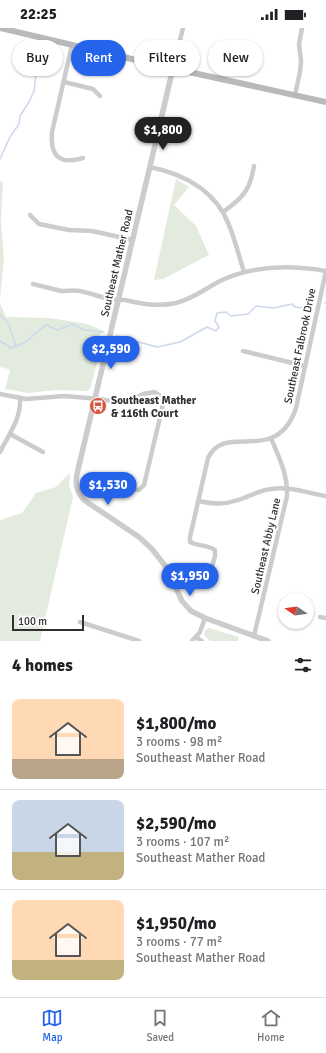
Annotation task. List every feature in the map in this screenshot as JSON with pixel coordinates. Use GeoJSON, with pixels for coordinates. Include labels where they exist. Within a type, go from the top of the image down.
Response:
{"type":"FeatureCollection","features":[{"type":"Feature","properties":{"kind":"main road"},"geometry":{"type":"LineString","coordinates":[[0,28],[71,45]]}},
{"type":"Feature","properties":{"kind":"main road"},"geometry":{"type":"LineString","coordinates":[[200,74],[326,102]]}},
{"type":"Feature","properties":{"kind":"street","name":"Southeast Mather Road"},"geometry":{"type":"LineString","coordinates":[[180,40],[183,28]]}},
{"type":"Feature","properties":{"kind":"street"},"geometry":{"type":"LineString","coordinates":[[295,95],[300,72],[299,44],[302,28]]}},
{"type":"Feature","properties":{"kind":"street"},"geometry":{"type":"LineString","coordinates":[[71,50],[52,132],[52,148],[55,154],[60,158],[74,161],[83,158]]}},
{"type":"Feature","properties":{"kind":"street","name":"Southeast Mather Road"},"geometry":{"type":"LineString","coordinates":[[171,76],[77,474],[76,485],[82,498],[125,527],[157,554],[166,567],[185,605],[191,611],[205,618],[268,641]]}},
{"type":"Feature","properties":{"kind":"street"},"geometry":{"type":"LineString","coordinates":[[64,82],[93,90],[100,96]]}},
{"type":"Feature","properties":{"kind":"street"},"geometry":{"type":"LineString","coordinates":[[223,212],[232,206],[244,194],[251,181],[254,166]]}},
{"type":"Feature","properties":{"kind":"street"},"geometry":{"type":"LineString","coordinates":[[150,167],[173,173],[193,183],[210,196],[223,212],[229,224],[244,272]]}},
{"type":"Feature","properties":{"kind":"street"},"geometry":{"type":"LineString","coordinates":[[30,215],[39,224],[69,230],[92,231],[133,240]]}},
{"type":"Feature","properties":{"kind":"street"},"geometry":{"type":"LineString","coordinates":[[33,284],[60,290],[80,291],[112,299],[158,306],[176,303],[197,295],[220,281],[244,272],[288,266],[326,271]]}},
{"type":"Feature","properties":{"kind":"street","name":"Southeast Falbrook Drive"},"geometry":{"type":"LineString","coordinates":[[208,582],[215,556],[215,550],[190,542],[190,537],[208,458],[215,448],[226,442],[258,441],[271,438],[286,427],[294,415],[326,271]]}},
{"type":"Feature","properties":{"kind":"street"},"geometry":{"type":"LineString","coordinates":[[243,351],[305,366]]}},
{"type":"Feature","properties":{"kind":"street"},"geometry":{"type":"LineString","coordinates":[[0,394],[20,399],[56,396],[100,399],[121,403],[143,394],[154,392],[159,395],[163,402],[162,410],[144,485],[139,490],[129,489],[116,478]]}},
{"type":"Feature","properties":{"kind":"street"},"geometry":{"type":"LineString","coordinates":[[0,452],[18,417],[20,399]]}},
{"type":"Feature","properties":{"kind":"street"},"geometry":{"type":"LineString","coordinates":[[10,434],[43,452]]}},
{"type":"Feature","properties":{"kind":"street","name":"Southeast Abby Lane"},"geometry":{"type":"LineString","coordinates":[[254,636],[285,506],[287,488],[284,468],[271,438]]}},
{"type":"Feature","properties":{"kind":"street"},"geometry":{"type":"LineString","coordinates":[[198,501],[211,504],[229,503],[269,489],[287,488],[326,496]]}},
{"type":"Feature","properties":{"kind":"street"},"geometry":{"type":"LineString","coordinates":[[320,617],[326,618]]}},
{"type":"Feature","properties":{"kind":"street"},"geometry":{"type":"LineString","coordinates":[[192,641],[200,632],[205,618]]}},
{"type":"Feature","properties":{"kind":"street"},"geometry":{"type":"LineString","coordinates":[[80,622],[139,641]]}},
{"type":"Feature","properties":{"kind":"street"},"geometry":{"type":"LineString","coordinates":[[196,637],[202,641]]}},
{"type":"Feature","properties":{"kind":"shaded area"},"geometry":{"type":"Polygon","coordinates":[[[176,179],[189,187],[174,205],[196,226],[209,255],[163,279],[154,280],[176,179]]]}},
{"type":"Feature","properties":{"kind":"shaded area"},"geometry":{"type":"Polygon","coordinates":[[[0,181],[3,182],[1,222],[4,258],[0,300],[0,181]]]}},
{"type":"Feature","properties":{"kind":"shaded area"},"geometry":{"type":"Polygon","coordinates":[[[0,303],[6,317],[50,318],[87,324],[102,330],[96,346],[101,348],[90,389],[87,391],[56,390],[29,393],[5,389],[10,371],[0,367],[0,303]]]}},
{"type":"Feature","properties":{"kind":"shaded area"},"geometry":{"type":"Polygon","coordinates":[[[70,473],[69,485],[73,497],[40,641],[0,641],[0,520],[22,513],[36,493],[56,487],[70,473]]]}},
{"type":"Feature","properties":{"kind":"shaded area"},"geometry":{"type":"Polygon","coordinates":[[[209,628],[239,637],[238,641],[210,641],[204,635],[205,630],[209,628]]]}},
{"type":"Feature","properties":{"kind":"waterway"},"geometry":{"type":"LineString","coordinates":[[0,159],[10,137],[19,124],[20,116],[34,91],[36,76]]}},
{"type":"Feature","properties":{"kind":"waterway"},"geometry":{"type":"LineString","coordinates":[[117,336],[157,347],[180,342],[207,327],[216,331],[219,327],[215,321],[217,313],[226,312],[231,316],[248,314],[256,306],[274,308],[292,304],[298,308],[310,306]]}},
{"type":"Feature","properties":{"kind":"waterway"},"geometry":{"type":"LineString","coordinates":[[0,315],[8,323],[16,346]]}},
{"type":"Feature","properties":{"kind":"waterway"},"geometry":{"type":"LineString","coordinates":[[0,341],[11,348],[24,343],[46,325],[58,330],[72,324],[84,330],[104,332]]}},
{"type":"Feature","properties":{"kind":"place","name":"Southeast Mather & 116th Court"},"geometry":{"type":"Point","coordinates":[98,406]}}]}
